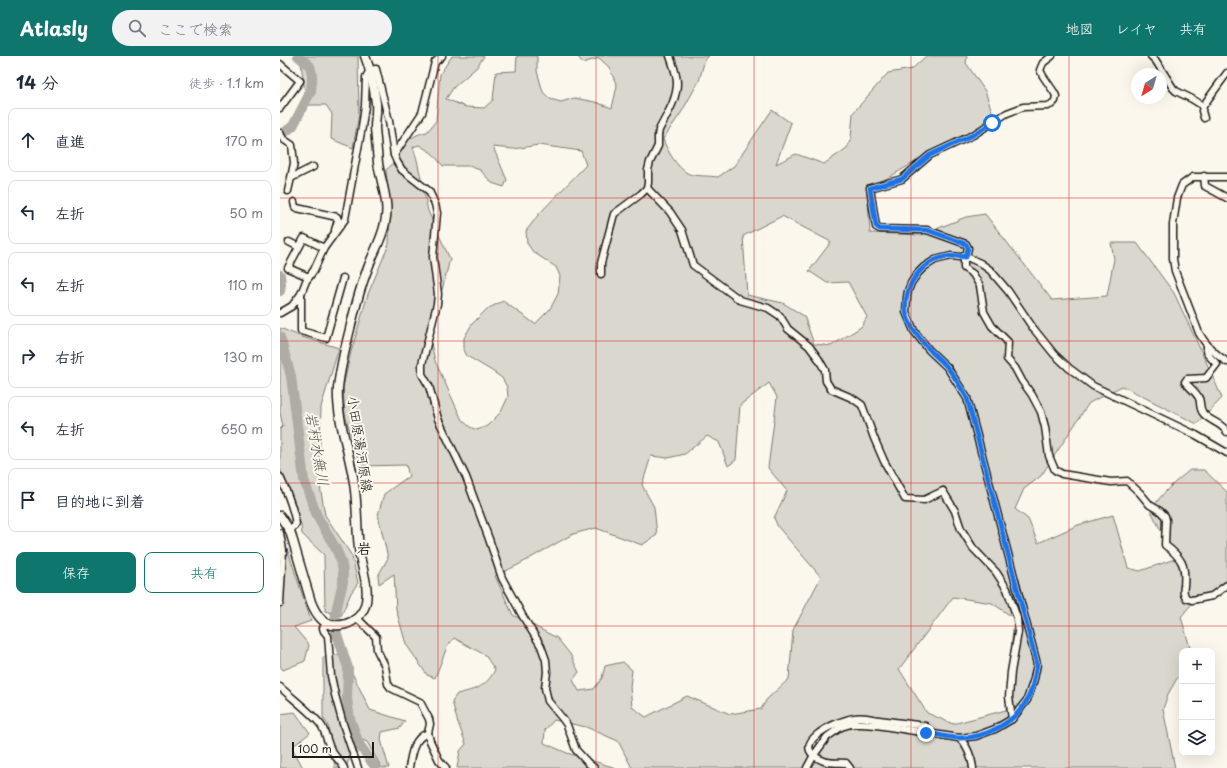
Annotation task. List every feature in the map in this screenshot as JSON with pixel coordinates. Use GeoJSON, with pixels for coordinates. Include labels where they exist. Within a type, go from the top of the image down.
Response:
{"type":"FeatureCollection","features":[{"type":"Feature","properties":{"kind":"main road","name":"小田原湯河原線"},"geometry":{"type":"LineString","coordinates":[[357,618],[365,607],[367,598],[366,586],[359,554],[354,483],[339,410],[338,391],[343,357],[360,290],[386,221],[384,190],[376,141],[376,104],[370,70],[365,56]]}},
{"type":"Feature","properties":{"kind":"main road"},"geometry":{"type":"LineString","coordinates":[[280,516],[290,531],[311,602],[319,618],[328,624],[341,625],[352,622],[357,618]]}},
{"type":"Feature","properties":{"kind":"street"},"geometry":{"type":"LineString","coordinates":[[394,155],[422,113],[435,62],[442,56]]}},
{"type":"Feature","properties":{"kind":"street"},"geometry":{"type":"LineString","coordinates":[[602,274],[601,263],[614,214],[647,188],[648,170],[650,162],[658,146],[659,130],[676,96],[678,84],[677,77],[670,56]]}},
{"type":"Feature","properties":{"kind":"street"},"geometry":{"type":"LineString","coordinates":[[1052,56],[1043,63],[1040,70],[1056,96],[1055,101],[1052,104],[1048,106],[1023,107],[1007,113],[973,135],[930,155],[902,179],[870,188],[876,226],[880,229],[927,230],[966,244],[968,248],[964,268],[973,274],[980,286],[984,312],[992,326],[1008,342],[1008,359],[1032,394],[1041,412],[1045,427],[1049,456],[1055,470],[1062,474],[1104,481],[1127,481],[1150,505],[1163,513],[1166,520],[1165,545],[1177,555],[1184,567],[1185,578],[1183,592],[1186,598],[1192,600],[1212,596],[1227,585]]}},
{"type":"Feature","properties":{"kind":"street"},"geometry":{"type":"LineString","coordinates":[[1151,56],[1156,61],[1172,88],[1203,106]]}},
{"type":"Feature","properties":{"kind":"street"},"geometry":{"type":"LineString","coordinates":[[280,64],[300,81],[280,108]]}},
{"type":"Feature","properties":{"kind":"street"},"geometry":{"type":"LineString","coordinates":[[282,312],[292,306],[301,294],[324,248],[344,219],[364,113],[366,77],[370,70],[376,69],[389,121],[394,155],[402,170],[429,191],[437,213],[432,257],[438,294],[437,304],[422,364],[422,374],[429,386],[438,419],[466,477],[502,578],[541,646],[546,660],[547,672],[545,688],[548,701],[567,725],[576,750],[594,768]]}},
{"type":"Feature","properties":{"kind":"street"},"geometry":{"type":"LineString","coordinates":[[1204,118],[1202,112],[1203,106],[1227,74]]}},
{"type":"Feature","properties":{"kind":"street"},"geometry":{"type":"LineString","coordinates":[[282,136],[292,145],[294,163],[288,191]]}},
{"type":"Feature","properties":{"kind":"street"},"geometry":{"type":"LineString","coordinates":[[291,178],[313,167]]}},
{"type":"Feature","properties":{"kind":"street"},"geometry":{"type":"LineString","coordinates":[[1204,176],[1205,186],[1227,198]]}},
{"type":"Feature","properties":{"kind":"street"},"geometry":{"type":"LineString","coordinates":[[1227,177],[1193,177],[1182,185],[1179,191],[1172,248],[1175,271],[1199,333],[1207,346],[1227,362]]}},
{"type":"Feature","properties":{"kind":"street"},"geometry":{"type":"LineString","coordinates":[[647,188],[670,212],[682,230],[693,265],[740,300],[768,308],[780,316],[788,328],[809,346],[818,358],[825,370],[826,381],[831,389],[852,398],[862,405],[884,461],[905,500],[920,501],[943,491],[955,511],[961,529],[973,548],[996,572],[1008,589],[1017,618],[1018,632],[1011,672],[1009,697],[1012,719]]}},
{"type":"Feature","properties":{"kind":"street"},"geometry":{"type":"LineString","coordinates":[[294,202],[295,207],[297,208],[337,217],[338,220],[335,229],[336,231]]}},
{"type":"Feature","properties":{"kind":"street"},"geometry":{"type":"LineString","coordinates":[[309,277],[288,268],[304,238],[324,248]]}},
{"type":"Feature","properties":{"kind":"street"},"geometry":{"type":"LineString","coordinates":[[289,242],[299,247]]}},
{"type":"Feature","properties":{"kind":"street"},"geometry":{"type":"LineString","coordinates":[[807,768],[827,737],[840,727],[851,724],[877,725],[959,738],[976,736],[995,729],[1012,719],[1027,700],[1034,679],[1037,664],[967,398],[947,367],[929,350],[914,331],[906,312],[906,298],[911,283],[924,267],[942,257],[951,256],[965,257],[980,262],[990,270],[1008,291],[1033,328],[1054,354],[1068,368],[1093,386],[1196,435],[1227,453]]}},
{"type":"Feature","properties":{"kind":"street"},"geometry":{"type":"LineString","coordinates":[[301,294],[301,330],[326,338],[343,278]]}},
{"type":"Feature","properties":{"kind":"street"},"geometry":{"type":"LineString","coordinates":[[1207,346],[1206,352],[1217,364],[1206,378],[1187,379],[1185,382],[1200,400],[1200,407],[1203,413],[1213,421],[1222,425],[1227,432]]}},
{"type":"Feature","properties":{"kind":"street"},"geometry":{"type":"LineString","coordinates":[[280,477],[294,511],[296,524],[290,531]]}},
{"type":"Feature","properties":{"kind":"street"},"geometry":{"type":"LineString","coordinates":[[280,533],[283,550],[280,603]]}},
{"type":"Feature","properties":{"kind":"street"},"geometry":{"type":"LineString","coordinates":[[357,618],[376,637],[377,650],[385,666],[388,684],[391,688],[420,702],[429,719],[430,724],[428,733],[434,749],[446,768]]}},
{"type":"Feature","properties":{"kind":"street"},"geometry":{"type":"LineString","coordinates":[[328,624],[323,628],[328,636],[330,676],[343,724],[358,768]]}},
{"type":"Feature","properties":{"kind":"street"},"geometry":{"type":"LineString","coordinates":[[280,688],[320,724],[334,754],[344,768]]}},
{"type":"Feature","properties":{"kind":"street"},"geometry":{"type":"LineString","coordinates":[[850,768],[846,763],[826,762],[814,755],[810,744],[815,735],[838,723],[855,718],[925,726],[927,729],[926,733]]}},
{"type":"Feature","properties":{"kind":"street"},"geometry":{"type":"LineString","coordinates":[[409,768],[415,744],[421,736],[428,733]]}},
{"type":"Feature","properties":{"kind":"street"},"geometry":{"type":"LineString","coordinates":[[959,738],[963,741],[972,761],[973,768]]}},
{"type":"Feature","properties":{"kind":"shaded area"},"geometry":{"type":"Polygon","coordinates":[[[300,56],[358,56],[359,114],[353,148],[331,139],[332,114],[326,105],[309,105],[305,93],[300,56]]]}},
{"type":"Feature","properties":{"kind":"shaded area"},"geometry":{"type":"Polygon","coordinates":[[[452,56],[484,56],[477,67],[454,87],[446,99],[466,107],[484,108],[493,100],[496,72],[516,71],[517,56],[537,56],[537,71],[543,92],[550,99],[561,102],[574,98],[595,102],[612,108],[617,86],[609,67],[599,58],[583,63],[577,56],[709,56],[705,59],[699,81],[681,113],[663,139],[673,159],[685,172],[691,175],[718,177],[734,166],[772,110],[791,123],[776,164],[796,154],[824,164],[847,148],[851,138],[853,113],[888,73],[912,69],[926,56],[967,56],[966,63],[985,91],[993,114],[988,123],[942,146],[886,179],[867,185],[870,233],[921,235],[966,217],[985,214],[1052,300],[1107,296],[1114,259],[1111,243],[1137,243],[1174,293],[1222,398],[1197,424],[1122,386],[1089,403],[1041,476],[1024,489],[1015,509],[1028,519],[1038,543],[1078,525],[1113,515],[1128,568],[1140,571],[1175,559],[1151,511],[1159,499],[1174,483],[1190,470],[1204,470],[1227,492],[1227,591],[1212,592],[1200,597],[1181,617],[1190,648],[1179,648],[1179,676],[1168,694],[1163,709],[1175,768],[632,768],[618,741],[586,727],[554,720],[545,730],[544,743],[567,753],[616,768],[457,768],[460,751],[466,744],[452,701],[457,694],[475,689],[484,684],[488,681],[495,670],[485,655],[454,638],[447,647],[435,678],[427,675],[406,644],[396,609],[394,574],[379,584],[378,576],[388,558],[378,515],[384,494],[409,476],[406,465],[360,466],[345,415],[343,387],[351,352],[368,294],[389,244],[390,207],[386,170],[394,161],[404,143],[413,137],[427,132],[436,121],[440,74],[452,56]],[[419,145],[413,147],[428,211],[450,259],[442,290],[433,315],[431,343],[435,361],[462,420],[470,427],[477,430],[487,426],[501,412],[508,397],[507,387],[502,378],[467,356],[464,350],[464,338],[472,324],[487,309],[503,301],[535,324],[550,309],[558,294],[560,276],[556,267],[533,252],[527,243],[526,231],[539,214],[586,165],[581,151],[539,145],[513,149],[493,147],[507,180],[504,187],[492,183],[480,170],[469,166],[443,166],[432,153],[419,145]],[[782,216],[743,236],[747,295],[783,303],[804,316],[814,344],[831,346],[861,327],[867,317],[848,282],[827,283],[809,271],[831,242],[782,216]],[[769,383],[740,405],[736,460],[728,466],[719,442],[707,436],[685,454],[668,458],[651,456],[642,485],[654,507],[657,535],[642,545],[596,528],[573,534],[518,565],[495,576],[513,615],[557,638],[570,654],[579,672],[573,680],[579,691],[594,689],[602,678],[605,666],[623,662],[632,670],[630,687],[632,707],[646,717],[687,696],[730,714],[761,709],[767,699],[789,679],[793,630],[821,577],[778,527],[774,518],[787,491],[768,468],[777,397],[769,383]],[[953,597],[899,669],[927,713],[953,724],[1006,710],[1014,618],[992,603],[953,597]]]}},
{"type":"Feature","properties":{"kind":"shaded area"},"geometry":{"type":"Polygon","coordinates":[[[280,328],[302,337],[339,348],[321,407],[319,480],[325,515],[352,556],[358,583],[351,593],[341,616],[325,611],[324,555],[302,534],[301,525],[280,468],[280,429],[283,426],[280,413],[280,328]]]}},
{"type":"Feature","properties":{"kind":"shaded area"},"geometry":{"type":"Polygon","coordinates":[[[287,548],[311,621],[294,627],[309,645],[305,661],[283,670],[280,666],[280,558],[287,548]]]}},
{"type":"Feature","properties":{"kind":"shaded area"},"geometry":{"type":"Polygon","coordinates":[[[343,654],[370,710],[405,721],[400,728],[382,732],[381,740],[389,768],[382,768],[367,742],[352,736],[349,759],[346,768],[335,768],[328,726],[323,717],[323,657],[343,654]]]}},
{"type":"Feature","properties":{"kind":"shaded area"},"geometry":{"type":"Polygon","coordinates":[[[295,712],[310,733],[292,747],[303,768],[280,768],[280,714],[295,712]]]}},
{"type":"Feature","properties":{"kind":"waterway","name":"岩村水無川"},"geometry":{"type":"LineString","coordinates":[[280,136],[293,126],[311,91],[312,74],[310,66],[298,56]]}},
{"type":"Feature","properties":{"kind":"waterway","name":"岩村水無川"},"geometry":{"type":"LineString","coordinates":[[280,275],[280,291]]}},
{"type":"Feature","properties":{"kind":"waterway","name":"岩村水無川"},"geometry":{"type":"LineString","coordinates":[[280,337],[291,376],[304,480],[317,516],[336,549],[343,571],[343,582],[336,611],[335,628],[348,668],[347,699],[350,719],[359,744],[376,768]]}},
{"type":"Feature","properties":{"kind":"district","name":"岩"},"geometry":{"type":"Point","coordinates":[364,549]}},
{"type":"Feature","properties":{"kind":"route"},"geometry":{"type":"LineString","coordinates":[[926,733],[959,738],[976,736],[995,729],[1012,719],[1027,700],[1037,664],[967,398],[947,367],[929,350],[914,331],[906,312],[906,298],[908,291],[911,283],[918,273],[924,267],[942,257],[966,257],[968,248],[966,244],[927,230],[880,229],[876,226],[870,188],[902,179],[930,155],[973,135],[992,123]]}}]}
